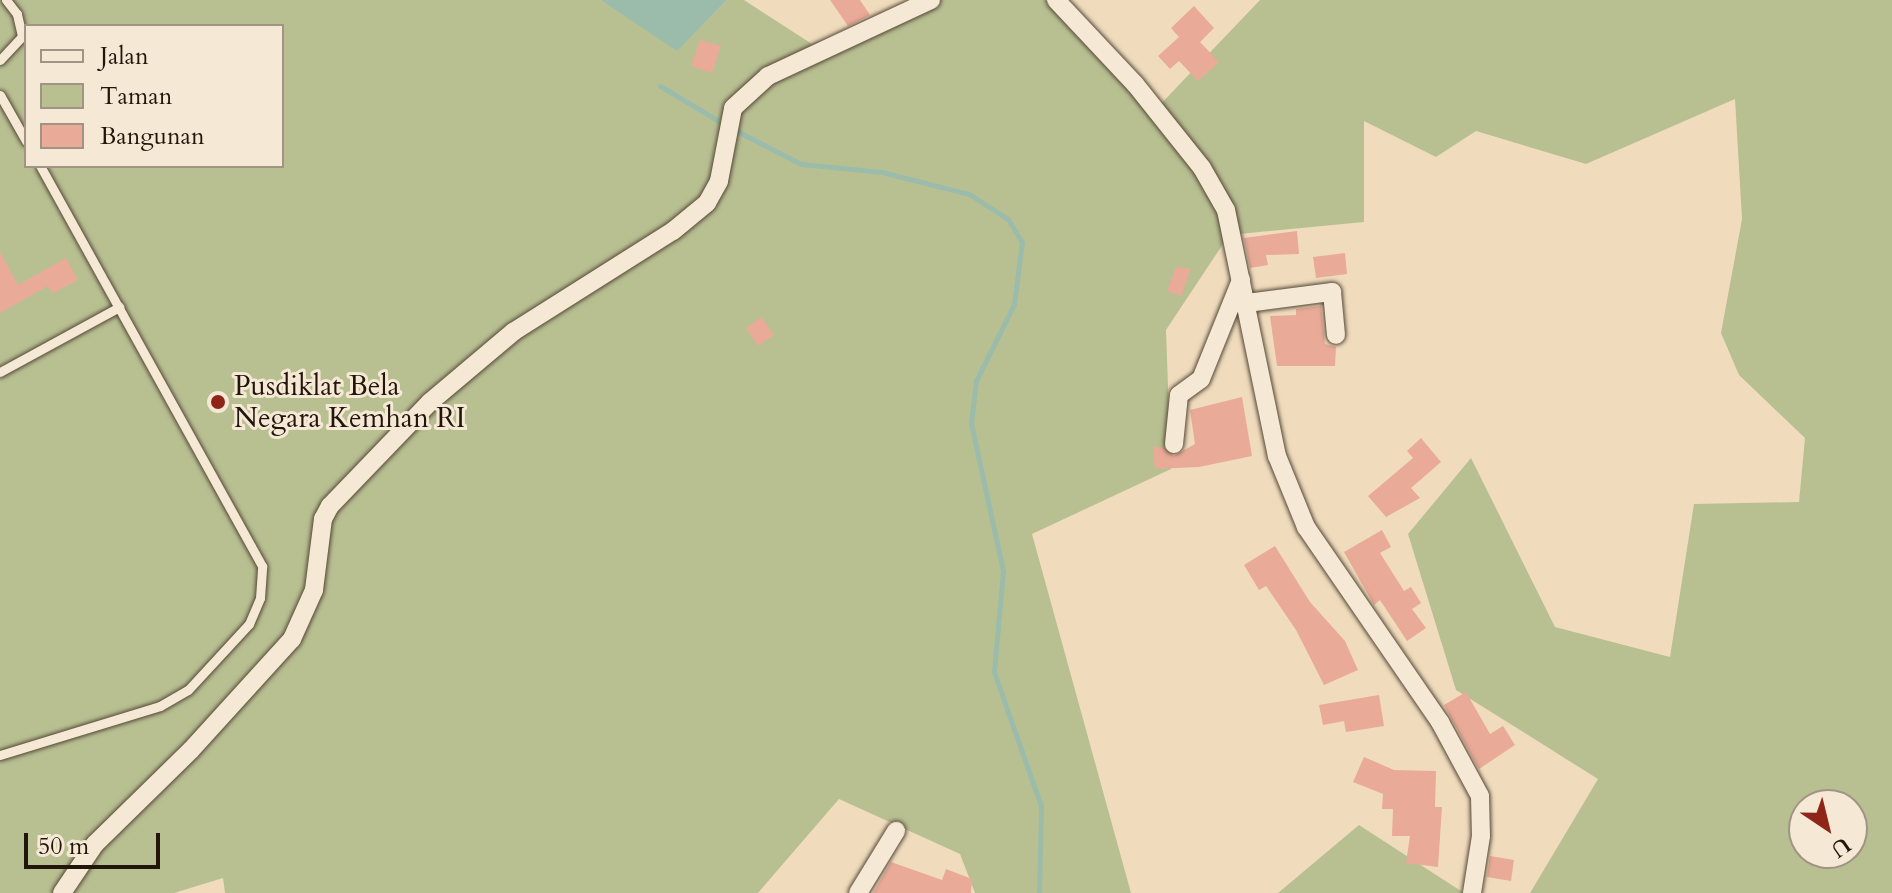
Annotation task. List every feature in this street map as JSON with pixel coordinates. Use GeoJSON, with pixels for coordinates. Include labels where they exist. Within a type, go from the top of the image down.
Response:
{"type":"FeatureCollection","features":[{"type":"Feature","properties":{"kind":"street"},"geometry":{"type":"LineString","coordinates":[[62,893],[95,844],[191,750],[292,639],[314,590],[323,519],[330,506],[430,402],[513,332],[673,231],[707,203],[719,181],[733,108],[768,76],[931,0]]}},
{"type":"Feature","properties":{"kind":"street"},"geometry":{"type":"LineString","coordinates":[[1056,0],[1135,84],[1202,168],[1226,210],[1277,456],[1306,527],[1440,722],[1480,796],[1481,836],[1472,893]]}},
{"type":"Feature","properties":{"kind":"street"},"geometry":{"type":"LineString","coordinates":[[1174,444],[1179,395],[1201,379],[1241,280]]}},
{"type":"Feature","properties":{"kind":"street"},"geometry":{"type":"LineString","coordinates":[[1247,303],[1332,292],[1336,335]]}},
{"type":"Feature","properties":{"kind":"street"},"geometry":{"type":"LineString","coordinates":[[858,893],[896,831]]}},
{"type":"Feature","properties":{"kind":"lane"},"geometry":{"type":"LineString","coordinates":[[0,60],[22,36],[17,14],[6,0]]}},
{"type":"Feature","properties":{"kind":"lane"},"geometry":{"type":"LineString","coordinates":[[0,95],[24,137]]}},
{"type":"Feature","properties":{"kind":"lane"},"geometry":{"type":"LineString","coordinates":[[0,755],[160,706],[188,690],[249,624],[260,598],[262,566],[41,168]]}},
{"type":"Feature","properties":{"kind":"lane"},"geometry":{"type":"LineString","coordinates":[[0,372],[119,307]]}},
{"type":"Feature","properties":{"kind":"green space"},"geometry":{"type":"Polygon","coordinates":[[[0,0],[600,0],[677,50],[727,0],[744,0],[812,44],[932,0],[1049,0],[1155,110],[1260,0],[1892,0],[1892,893],[1530,893],[1598,779],[1456,690],[1408,534],[1471,458],[1555,627],[1670,657],[1694,504],[1799,502],[1805,438],[1739,375],[1721,333],[1742,219],[1735,99],[1586,164],[1476,131],[1436,157],[1364,121],[1364,222],[1229,235],[1166,330],[1171,469],[1032,534],[1131,893],[975,893],[960,854],[839,799],[758,893],[225,893],[223,878],[174,893],[0,893],[0,0]]]}},
{"type":"Feature","properties":{"kind":"green space"},"geometry":{"type":"Polygon","coordinates":[[[1359,825],[1464,893],[1278,893],[1359,825]]]}},
{"type":"Feature","properties":{"kind":"shaded area"},"geometry":{"type":"Polygon","coordinates":[[[600,0],[727,0],[677,51],[600,0]]]}},
{"type":"Feature","properties":{"kind":"building"},"geometry":{"type":"Polygon","coordinates":[[[830,0],[860,0],[870,15],[848,26],[830,0]]]}},
{"type":"Feature","properties":{"kind":"building"},"geometry":{"type":"Polygon","coordinates":[[[1194,6],[1214,28],[1200,42],[1219,62],[1198,81],[1179,61],[1170,69],[1158,56],[1179,37],[1171,28],[1194,6]]]}},
{"type":"Feature","properties":{"kind":"building"},"geometry":{"type":"Polygon","coordinates":[[[700,40],[721,46],[712,73],[691,66],[700,40]]]}},
{"type":"Feature","properties":{"kind":"building"},"geometry":{"type":"Polygon","coordinates":[[[1297,231],[1299,254],[1266,255],[1268,265],[1250,268],[1244,238],[1297,231]]]}},
{"type":"Feature","properties":{"kind":"building"},"geometry":{"type":"Polygon","coordinates":[[[0,252],[18,285],[66,258],[78,280],[53,293],[48,286],[0,313],[0,252]]]}},
{"type":"Feature","properties":{"kind":"building"},"geometry":{"type":"Polygon","coordinates":[[[1345,253],[1347,274],[1316,278],[1313,257],[1345,253]]]}},
{"type":"Feature","properties":{"kind":"building"},"geometry":{"type":"Polygon","coordinates":[[[1176,267],[1191,269],[1181,296],[1167,291],[1176,267]]]}},
{"type":"Feature","properties":{"kind":"building"},"geometry":{"type":"Polygon","coordinates":[[[1321,306],[1325,344],[1336,347],[1335,366],[1277,366],[1270,316],[1296,315],[1296,309],[1321,306]]]}},
{"type":"Feature","properties":{"kind":"building"},"geometry":{"type":"Polygon","coordinates":[[[761,317],[774,335],[758,346],[746,328],[761,317]]]}},
{"type":"Feature","properties":{"kind":"building"},"geometry":{"type":"Polygon","coordinates":[[[1242,397],[1252,456],[1199,467],[1155,469],[1153,447],[1163,447],[1174,456],[1195,444],[1190,410],[1242,397]]]}},
{"type":"Feature","properties":{"kind":"building"},"geometry":{"type":"Polygon","coordinates":[[[1421,438],[1441,462],[1411,488],[1420,498],[1386,517],[1368,496],[1413,458],[1407,451],[1421,438]]]}},
{"type":"Feature","properties":{"kind":"building"},"geometry":{"type":"Polygon","coordinates":[[[1382,530],[1391,547],[1380,553],[1404,591],[1411,587],[1421,603],[1412,609],[1426,628],[1407,641],[1380,600],[1374,605],[1344,552],[1382,530]]]}},
{"type":"Feature","properties":{"kind":"building"},"geometry":{"type":"Polygon","coordinates":[[[1275,546],[1310,602],[1345,641],[1358,670],[1324,685],[1296,630],[1266,586],[1259,590],[1244,565],[1275,546]]]}},
{"type":"Feature","properties":{"kind":"building"},"geometry":{"type":"Polygon","coordinates":[[[1466,692],[1490,734],[1503,726],[1515,745],[1479,769],[1444,705],[1466,692]]]}},
{"type":"Feature","properties":{"kind":"building"},"geometry":{"type":"Polygon","coordinates":[[[1379,695],[1384,726],[1346,732],[1344,721],[1323,725],[1319,705],[1379,695]]]}},
{"type":"Feature","properties":{"kind":"building"},"geometry":{"type":"Polygon","coordinates":[[[1364,757],[1394,770],[1436,771],[1435,807],[1442,807],[1438,867],[1406,863],[1410,836],[1392,836],[1393,809],[1382,809],[1383,794],[1353,782],[1364,757]]]}},
{"type":"Feature","properties":{"kind":"building"},"geometry":{"type":"Polygon","coordinates":[[[1490,856],[1514,860],[1511,881],[1487,877],[1490,856]]]}},
{"type":"Feature","properties":{"kind":"building"},"geometry":{"type":"Polygon","coordinates":[[[891,862],[942,880],[946,869],[972,879],[971,893],[873,893],[891,862]]]}},
{"type":"Feature","properties":{"kind":"waterway"},"geometry":{"type":"LineString","coordinates":[[660,86],[724,124]]}},
{"type":"Feature","properties":{"kind":"waterway"},"geometry":{"type":"LineString","coordinates":[[733,129],[801,164],[882,172],[969,194],[1008,219],[1022,242],[1014,304],[976,381],[971,423],[1003,571],[994,672],[1041,806],[1039,893]]}},
{"type":"Feature","properties":{"kind":"place","name":"Pusdiklat Bela Negara Kemhan RI"},"geometry":{"type":"Point","coordinates":[218,402]}}]}
